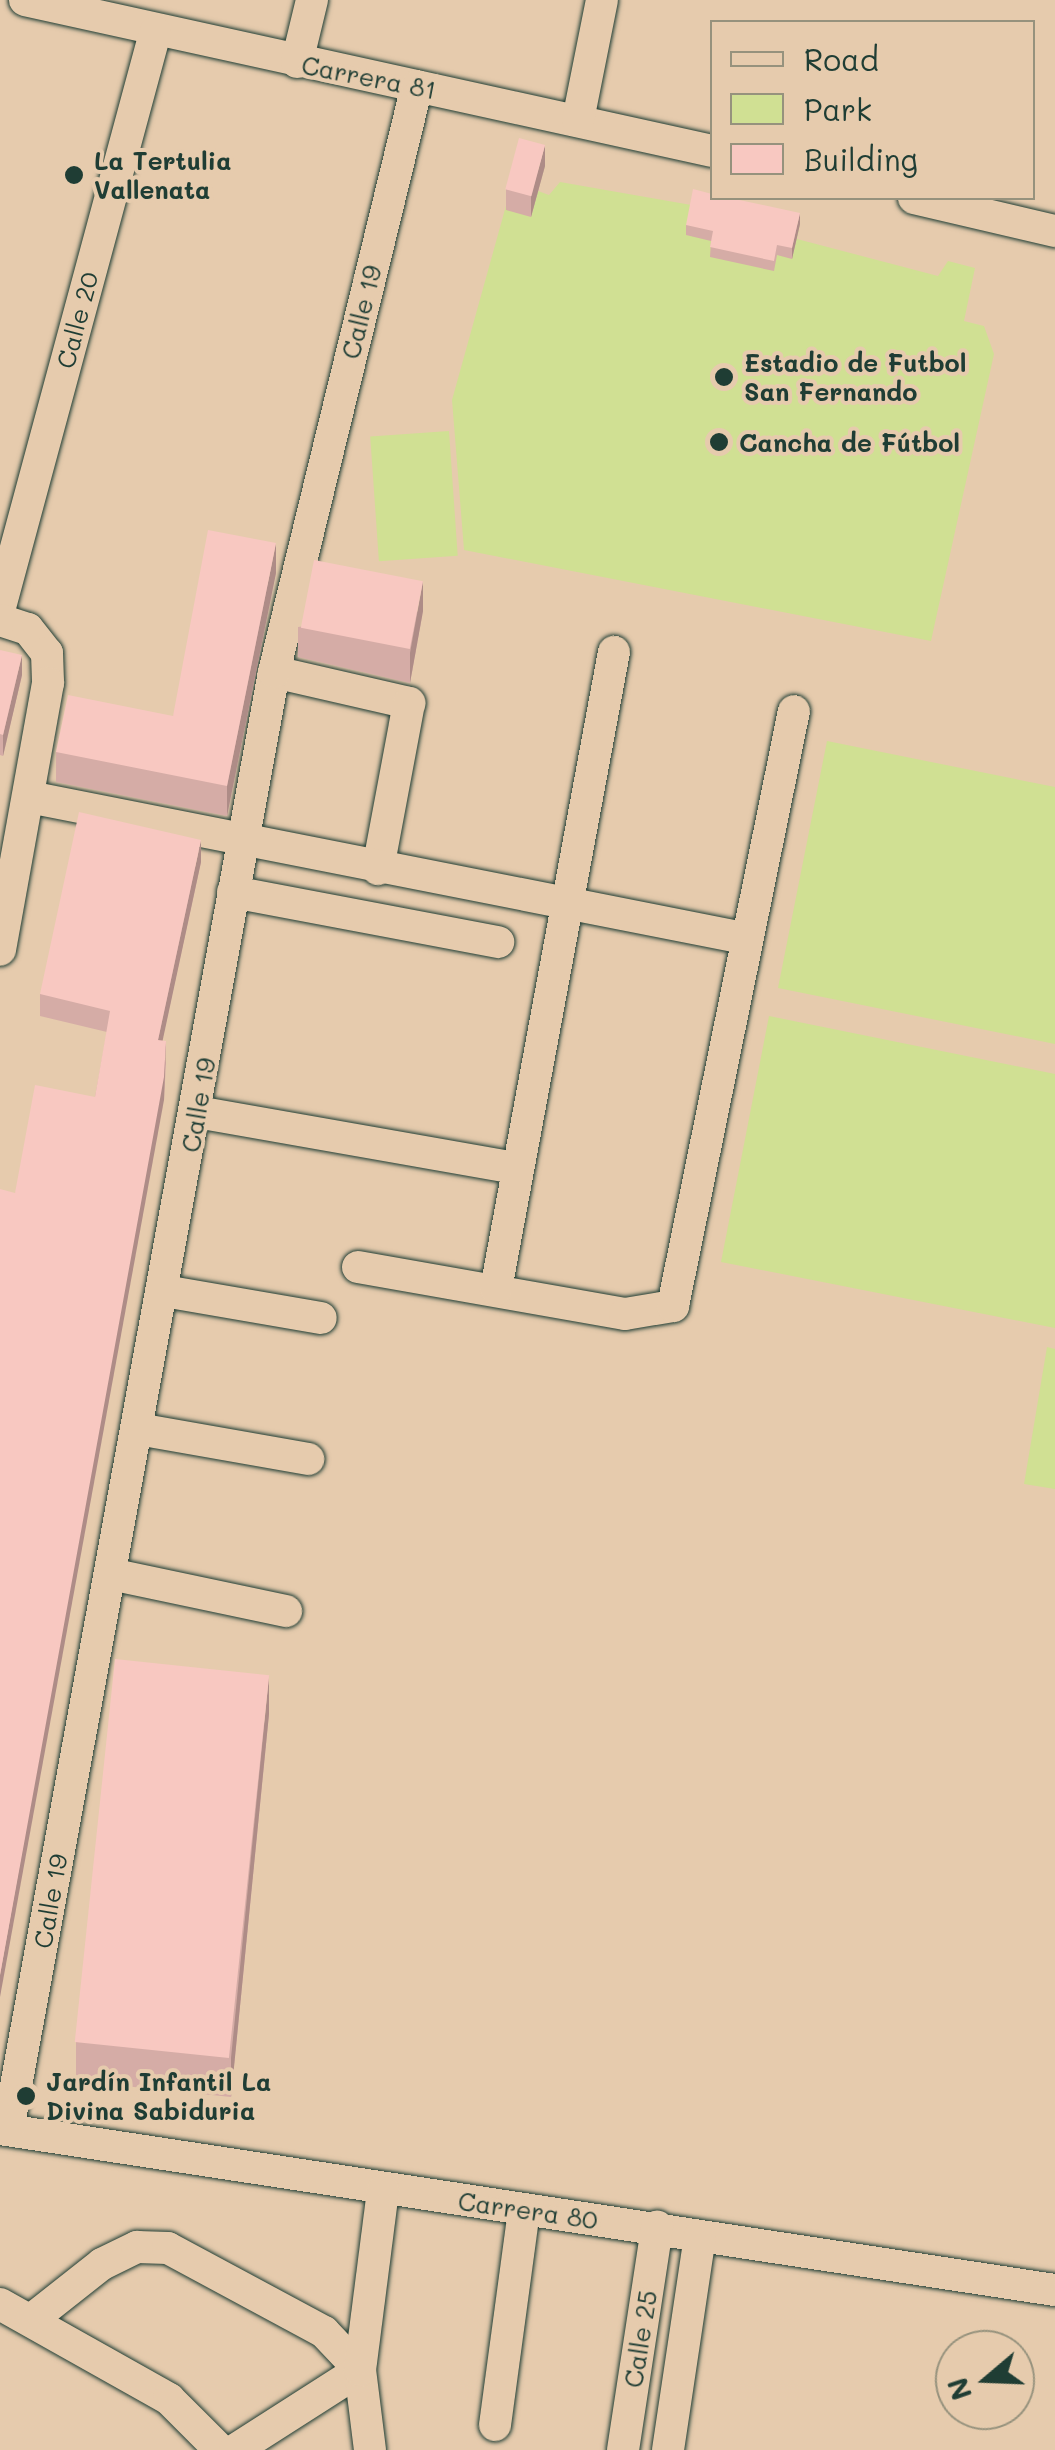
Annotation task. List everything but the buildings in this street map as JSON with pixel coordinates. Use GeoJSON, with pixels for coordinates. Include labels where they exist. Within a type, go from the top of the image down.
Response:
{"type":"FeatureCollection","features":[{"type":"Feature","properties":{"kind":"street"},"geometry":{"type":"LineString","coordinates":[[297,62],[312,0]]}},
{"type":"Feature","properties":{"kind":"street"},"geometry":{"type":"LineString","coordinates":[[578,120],[602,0]]}},
{"type":"Feature","properties":{"kind":"street","name":"Carrera 81"},"geometry":{"type":"LineString","coordinates":[[35,1],[155,33],[710,151]]}},
{"type":"Feature","properties":{"kind":"street","name":"Calle 20"},"geometry":{"type":"LineString","coordinates":[[0,607],[155,33]]}},
{"type":"Feature","properties":{"kind":"street","name":"Calle 19"},"geometry":{"type":"LineString","coordinates":[[4,2130],[164,1291],[274,672],[418,86]]}},
{"type":"Feature","properties":{"kind":"street"},"geometry":{"type":"LineString","coordinates":[[923,200],[1055,230]]}},
{"type":"Feature","properties":{"kind":"street"},"geometry":{"type":"LineString","coordinates":[[0,620],[28,630],[46,653],[29,797],[0,950]]}},
{"type":"Feature","properties":{"kind":"street"},"geometry":{"type":"LineString","coordinates":[[496,1289],[560,904],[614,652]]}},
{"type":"Feature","properties":{"kind":"street"},"geometry":{"type":"LineString","coordinates":[[274,672],[408,703],[378,868]]}},
{"type":"Feature","properties":{"kind":"street"},"geometry":{"type":"LineString","coordinates":[[358,1267],[625,1314],[673,1306],[744,938],[794,712]]}},
{"type":"Feature","properties":{"kind":"street"},"geometry":{"type":"LineString","coordinates":[[29,797],[744,938]]}},
{"type":"Feature","properties":{"kind":"street"},"geometry":{"type":"LineString","coordinates":[[233,892],[498,942]]}},
{"type":"Feature","properties":{"kind":"street"},"geometry":{"type":"LineString","coordinates":[[197,1112],[516,1168]]}},
{"type":"Feature","properties":{"kind":"street"},"geometry":{"type":"LineString","coordinates":[[164,1291],[321,1318]]}},
{"type":"Feature","properties":{"kind":"street"},"geometry":{"type":"LineString","coordinates":[[138,1429],[308,1459]]}},
{"type":"Feature","properties":{"kind":"street"},"geometry":{"type":"LineString","coordinates":[[110,1574],[286,1611]]}},
{"type":"Feature","properties":{"kind":"street","name":"Carrera 80"},"geometry":{"type":"LineString","coordinates":[[4,2130],[1055,2290]]}},
{"type":"Feature","properties":{"kind":"street"},"geometry":{"type":"LineString","coordinates":[[370,2450],[360,2370],[383,2190]]}},
{"type":"Feature","properties":{"kind":"street"},"geometry":{"type":"LineString","coordinates":[[495,2425],[524,2210]]}},
{"type":"Feature","properties":{"kind":"street","name":"Calle 25"},"geometry":{"type":"LineString","coordinates":[[623,2450],[657,2227]]}},
{"type":"Feature","properties":{"kind":"street","name":"Calle 25"},"geometry":{"type":"LineString","coordinates":[[668,2450],[700,2236]]}},
{"type":"Feature","properties":{"kind":"street"},"geometry":{"type":"LineString","coordinates":[[31,2320],[102,2264],[137,2246],[168,2248],[324,2332],[360,2370]]}},
{"type":"Feature","properties":{"kind":"street"},"geometry":{"type":"LineString","coordinates":[[0,2304],[169,2399],[220,2450]]}},
{"type":"Feature","properties":{"kind":"street"},"geometry":{"type":"LineString","coordinates":[[235,2450],[360,2370]]}},
{"type":"Feature","properties":{"kind":"green space","name":"Cancha de Fútbol"},"geometry":{"type":"Polygon","coordinates":[[[519,159],[545,166],[538,191],[549,195],[560,182],[800,224],[797,239],[938,276],[948,261],[975,268],[964,321],[984,326],[994,354],[931,641],[464,550],[452,400],[519,159]]]}},
{"type":"Feature","properties":{"kind":"green space"},"geometry":{"type":"Polygon","coordinates":[[[449,431],[458,556],[379,561],[370,437],[449,431]]]}},
{"type":"Feature","properties":{"kind":"green space"},"geometry":{"type":"Polygon","coordinates":[[[827,741],[1055,787],[1055,1044],[778,988],[827,741]]]}},
{"type":"Feature","properties":{"kind":"green space"},"geometry":{"type":"Polygon","coordinates":[[[769,1016],[1055,1074],[1055,1328],[721,1262],[769,1016]]]}},
{"type":"Feature","properties":{"kind":"green space"},"geometry":{"type":"Polygon","coordinates":[[[1047,1347],[1055,1349],[1055,1489],[1024,1484],[1047,1347]]]}},
{"type":"Feature","properties":{"kind":"place","name":"La Tertulia Vallenata"},"geometry":{"type":"Point","coordinates":[74,175]}},
{"type":"Feature","properties":{"kind":"place","name":"Estadio de Futbol San Fernando"},"geometry":{"type":"Point","coordinates":[724,377]}},
{"type":"Feature","properties":{"kind":"place","name":"Cancha de Fútbol"},"geometry":{"type":"Point","coordinates":[719,442]}},
{"type":"Feature","properties":{"kind":"place","name":"Jardín Infantil La Divina Sabiduria"},"geometry":{"type":"Point","coordinates":[26,2096]}}]}
